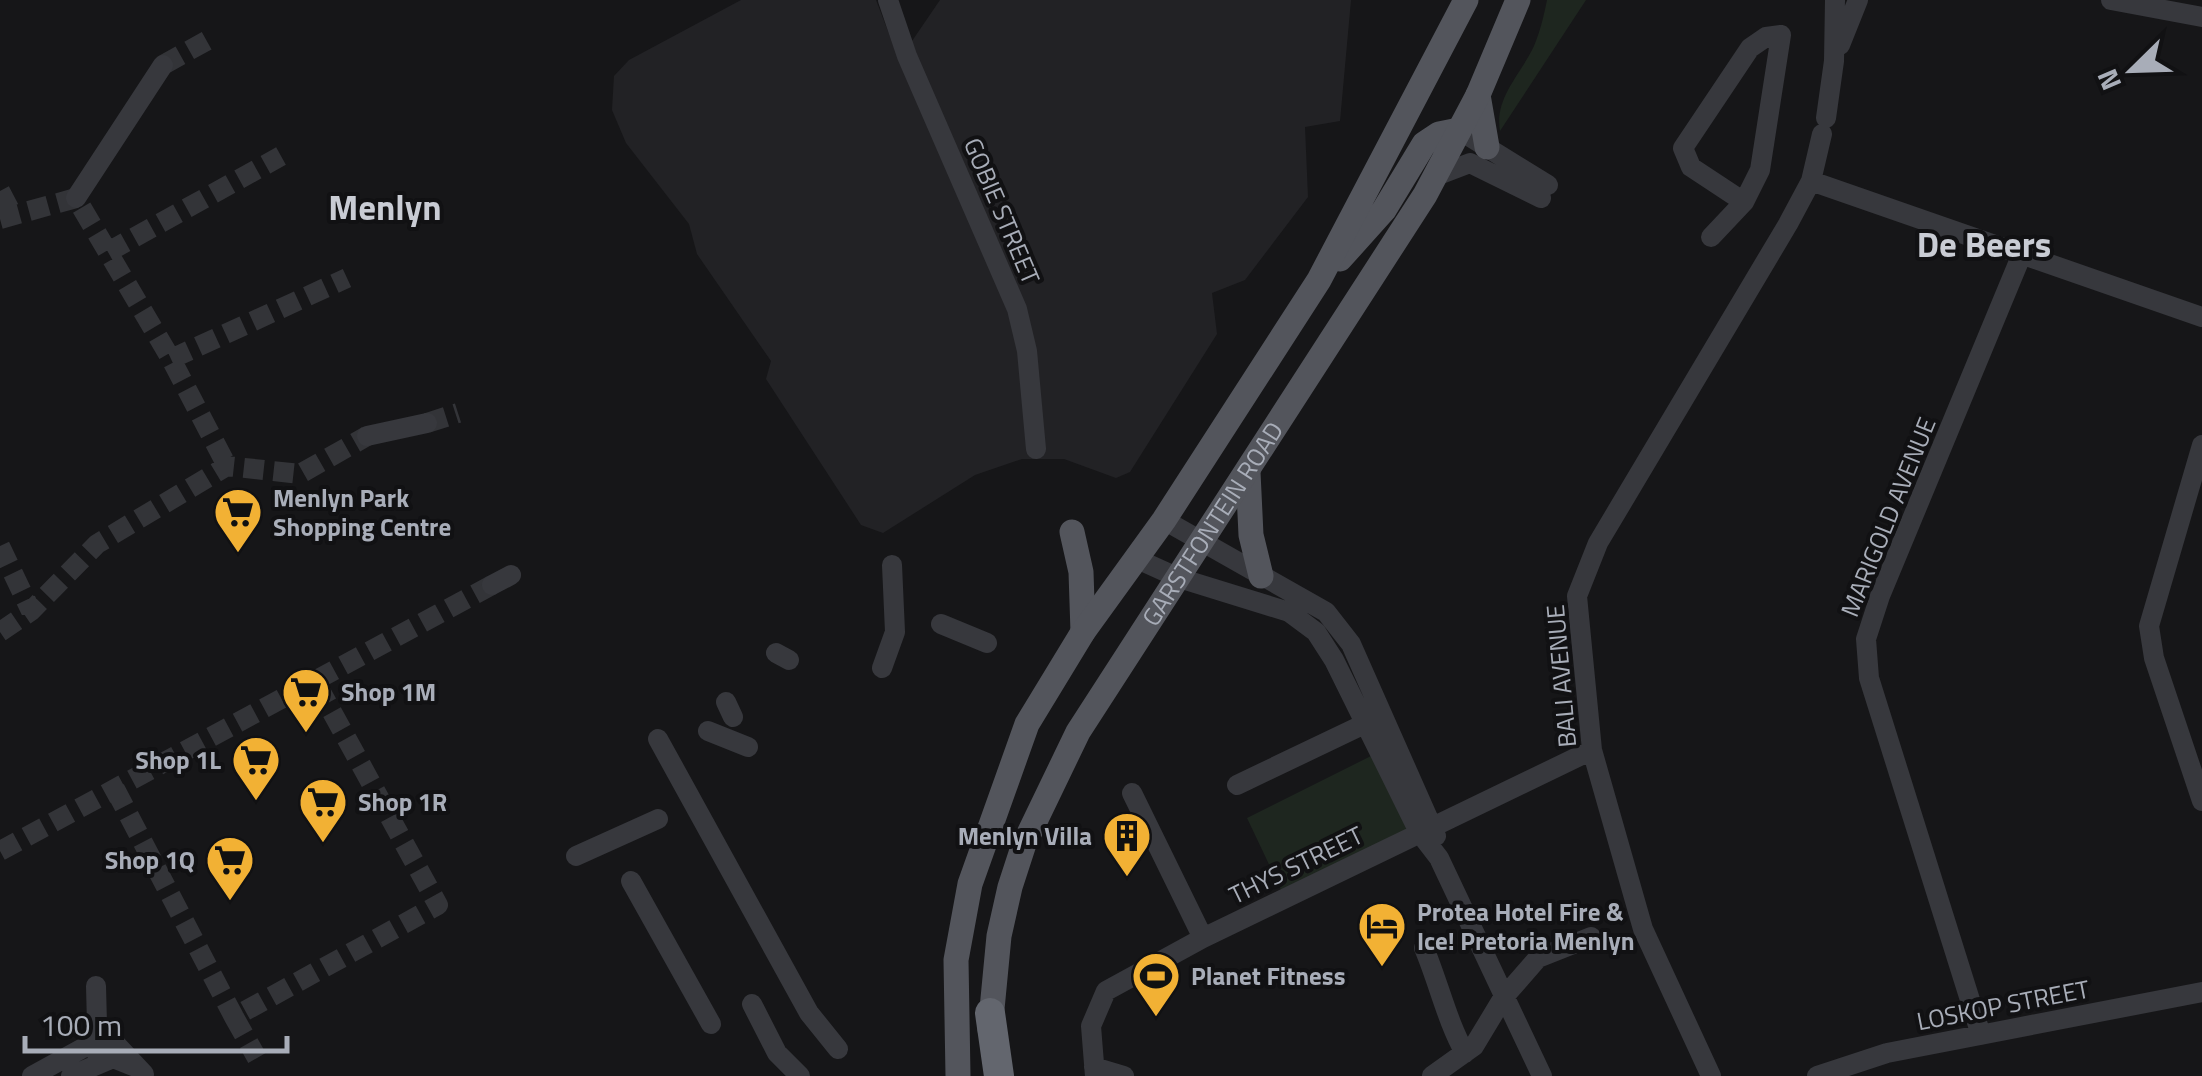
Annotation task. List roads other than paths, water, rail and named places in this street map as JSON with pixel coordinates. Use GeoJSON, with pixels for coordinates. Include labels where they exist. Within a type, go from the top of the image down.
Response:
{"type":"FeatureCollection","features":[{"type":"Feature","properties":{"kind":"highway"},"geometry":{"type":"LineString","coordinates":[[990,1013],[999,1076]]}},
{"type":"Feature","properties":{"kind":"main road"},"geometry":{"type":"LineString","coordinates":[[1446,42],[1455,0]]}},
{"type":"Feature","properties":{"kind":"main road","name":"GARSTFONTEIN ROAD"},"geometry":{"type":"LineString","coordinates":[[958,1076],[956,960],[975,865],[1026,724],[1082,632],[1164,520],[1319,280],[1466,0]]}},
{"type":"Feature","properties":{"kind":"main road","name":"GARSTFONTEIN ROAD"},"geometry":{"type":"LineString","coordinates":[[991,1076],[990,1013],[1010,886],[1030,831],[1078,732],[1204,542],[1436,176],[1478,95],[1518,0]]}},
{"type":"Feature","properties":{"kind":"main road"},"geometry":{"type":"LineString","coordinates":[[1478,95],[1487,147]]}},
{"type":"Feature","properties":{"kind":"main road"},"geometry":{"type":"LineString","coordinates":[[1319,280],[1374,223],[1424,144],[1439,134],[1459,130]]}},
{"type":"Feature","properties":{"kind":"main road"},"geometry":{"type":"LineString","coordinates":[[1248,472],[1250,535],[1261,576]]}},
{"type":"Feature","properties":{"kind":"main road"},"geometry":{"type":"LineString","coordinates":[[1072,532],[1081,572],[1082,632]]}},
{"type":"Feature","properties":{"kind":"street","name":"GOBIE STREET"},"geometry":{"type":"LineString","coordinates":[[888,0],[907,56],[1017,310],[1027,351],[1036,449]]}},
{"type":"Feature","properties":{"kind":"street","name":"BALI AVENUE"},"geometry":{"type":"LineString","coordinates":[[1711,1076],[1637,912],[1592,750],[1578,613],[1583,572],[1810,180],[1837,49],[1835,0]]}},
{"type":"Feature","properties":{"kind":"street","name":"BALI AVENUE"},"geometry":{"type":"LineString","coordinates":[[1837,49],[1858,0]]}},
{"type":"Feature","properties":{"kind":"street"},"geometry":{"type":"LineString","coordinates":[[2111,0],[2202,18]]}},
{"type":"Feature","properties":{"kind":"street"},"geometry":{"type":"LineString","coordinates":[[2160,12],[2202,30]]}},
{"type":"Feature","properties":{"kind":"street"},"geometry":{"type":"LineString","coordinates":[[1710,237],[1744,202],[1760,170],[1781,36],[1766,37],[1750,48],[1683,148],[1692,167],[1744,202]]}},
{"type":"Feature","properties":{"kind":"street"},"geometry":{"type":"LineString","coordinates":[[76,198],[164,65]]}},
{"type":"Feature","properties":{"kind":"street"},"geometry":{"type":"LineString","coordinates":[[1436,176],[1470,163],[1544,192],[1459,130]]}},
{"type":"Feature","properties":{"kind":"street"},"geometry":{"type":"LineString","coordinates":[[1810,180],[2202,317]]}},
{"type":"Feature","properties":{"kind":"street","name":"MARIGOLD AVENUE"},"geometry":{"type":"LineString","coordinates":[[1981,1035],[1869,678],[1865,650],[1880,596],[2022,254]]}},
{"type":"Feature","properties":{"kind":"street"},"geometry":{"type":"LineString","coordinates":[[367,436],[427,422]]}},
{"type":"Feature","properties":{"kind":"street"},"geometry":{"type":"LineString","coordinates":[[2202,445],[2149,626],[2154,658],[2202,801]]}},
{"type":"Feature","properties":{"kind":"street"},"geometry":{"type":"LineString","coordinates":[[1164,520],[1326,612],[1352,644],[1375,719],[1542,1076]]}},
{"type":"Feature","properties":{"kind":"street"},"geometry":{"type":"LineString","coordinates":[[1136,559],[1179,578],[1289,612],[1304,621],[1375,719]]}},
{"type":"Feature","properties":{"kind":"street"},"geometry":{"type":"LineString","coordinates":[[882,668],[895,632],[892,565]]}},
{"type":"Feature","properties":{"kind":"street"},"geometry":{"type":"LineString","coordinates":[[942,624],[987,643]]}},
{"type":"Feature","properties":{"kind":"street"},"geometry":{"type":"LineString","coordinates":[[1237,785],[1375,719]]}},
{"type":"Feature","properties":{"kind":"street"},"geometry":{"type":"LineString","coordinates":[[708,731],[732,737],[748,748]]}},
{"type":"Feature","properties":{"kind":"street"},"geometry":{"type":"LineString","coordinates":[[658,740],[809,1012],[838,1049]]}},
{"type":"Feature","properties":{"kind":"street","name":"THYS STREET"},"geometry":{"type":"LineString","coordinates":[[1094,1072],[1091,1026],[1106,991],[1203,938],[1592,750]]}},
{"type":"Feature","properties":{"kind":"street"},"geometry":{"type":"LineString","coordinates":[[1132,793],[1203,938]]}},
{"type":"Feature","properties":{"kind":"street"},"geometry":{"type":"LineString","coordinates":[[576,856],[658,820]]}},
{"type":"Feature","properties":{"kind":"street"},"geometry":{"type":"LineString","coordinates":[[631,881],[711,1024]]}},
{"type":"Feature","properties":{"kind":"street"},"geometry":{"type":"LineString","coordinates":[[1432,1076],[1471,1048],[1503,998],[1538,958],[1590,937]]}},
{"type":"Feature","properties":{"kind":"street"},"geometry":{"type":"LineString","coordinates":[[1424,948],[1450,1011],[1464,1020],[1471,1048]]}},
{"type":"Feature","properties":{"kind":"street"},"geometry":{"type":"LineString","coordinates":[[72,1076],[98,1052],[96,986]]}},
{"type":"Feature","properties":{"kind":"street","name":"LOSKOP STREET"},"geometry":{"type":"LineString","coordinates":[[1817,1076],[1853,1061],[2202,992]]}},
{"type":"Feature","properties":{"kind":"street"},"geometry":{"type":"LineString","coordinates":[[752,1004],[778,1054],[800,1076]]}},
{"type":"Feature","properties":{"kind":"street"},"geometry":{"type":"LineString","coordinates":[[32,1076],[120,1044],[142,1072]]}},
{"type":"Feature","properties":{"kind":"street"},"geometry":{"type":"LineString","coordinates":[[1094,1072],[1124,1076]]}},
{"type":"Feature","properties":{"kind":"tunnel"},"geometry":{"type":"LineString","coordinates":[[163,65],[215,36]]}},
{"type":"Feature","properties":{"kind":"tunnel"},"geometry":{"type":"LineString","coordinates":[[108,252],[281,156]]}},
{"type":"Feature","properties":{"kind":"tunnel"},"geometry":{"type":"LineString","coordinates":[[0,191],[12,214]]}},
{"type":"Feature","properties":{"kind":"tunnel"},"geometry":{"type":"LineString","coordinates":[[0,219],[76,198],[171,359],[227,466]]}},
{"type":"Feature","properties":{"kind":"tunnel"},"geometry":{"type":"LineString","coordinates":[[171,359],[347,278]]}},
{"type":"Feature","properties":{"kind":"tunnel"},"geometry":{"type":"LineString","coordinates":[[427,423],[458,413]]}},
{"type":"Feature","properties":{"kind":"tunnel"},"geometry":{"type":"LineString","coordinates":[[0,632],[31,611],[97,544],[227,466],[300,474],[367,436]]}},
{"type":"Feature","properties":{"kind":"tunnel"},"geometry":{"type":"LineString","coordinates":[[0,546],[31,611]]}},
{"type":"Feature","properties":{"kind":"tunnel"},"geometry":{"type":"LineString","coordinates":[[0,851],[492,585]]}},
{"type":"Feature","properties":{"kind":"tunnel"},"geometry":{"type":"LineString","coordinates":[[115,789],[234,1017],[438,905],[315,681]]}},
{"type":"Feature","properties":{"kind":"tunnel"},"geometry":{"type":"LineString","coordinates":[[234,1017],[257,1058]]}},
{"type":"Feature","properties":{"kind":"place","name":"Menlyn Park Shopping Centre"},"geometry":{"type":"Point","coordinates":[238,554]}},
{"type":"Feature","properties":{"kind":"place","name":"Shop 1M"},"geometry":{"type":"Point","coordinates":[306,734]}},
{"type":"Feature","properties":{"kind":"place","name":"Shop 1L"},"geometry":{"type":"Point","coordinates":[256,802]}},
{"type":"Feature","properties":{"kind":"place","name":"Shop 1R"},"geometry":{"type":"Point","coordinates":[323,844]}},
{"type":"Feature","properties":{"kind":"place","name":"Menlyn Villa"},"geometry":{"type":"Point","coordinates":[1127,878]}},
{"type":"Feature","properties":{"kind":"place","name":"Shop 1Q"},"geometry":{"type":"Point","coordinates":[230,902]}},
{"type":"Feature","properties":{"kind":"place","name":"Protea Hotel Fire & Ice! Pretoria Menlyn"},"geometry":{"type":"Point","coordinates":[1382,968]}},
{"type":"Feature","properties":{"kind":"place","name":"Planet Fitness"},"geometry":{"type":"Point","coordinates":[1156,1018]}},
{"type":"Feature","properties":{"kind":"district","name":"Menlyn"},"geometry":{"type":"Point","coordinates":[385,207]}},
{"type":"Feature","properties":{"kind":"district","name":"De Beers"},"geometry":{"type":"Point","coordinates":[1984,244]}}]}
